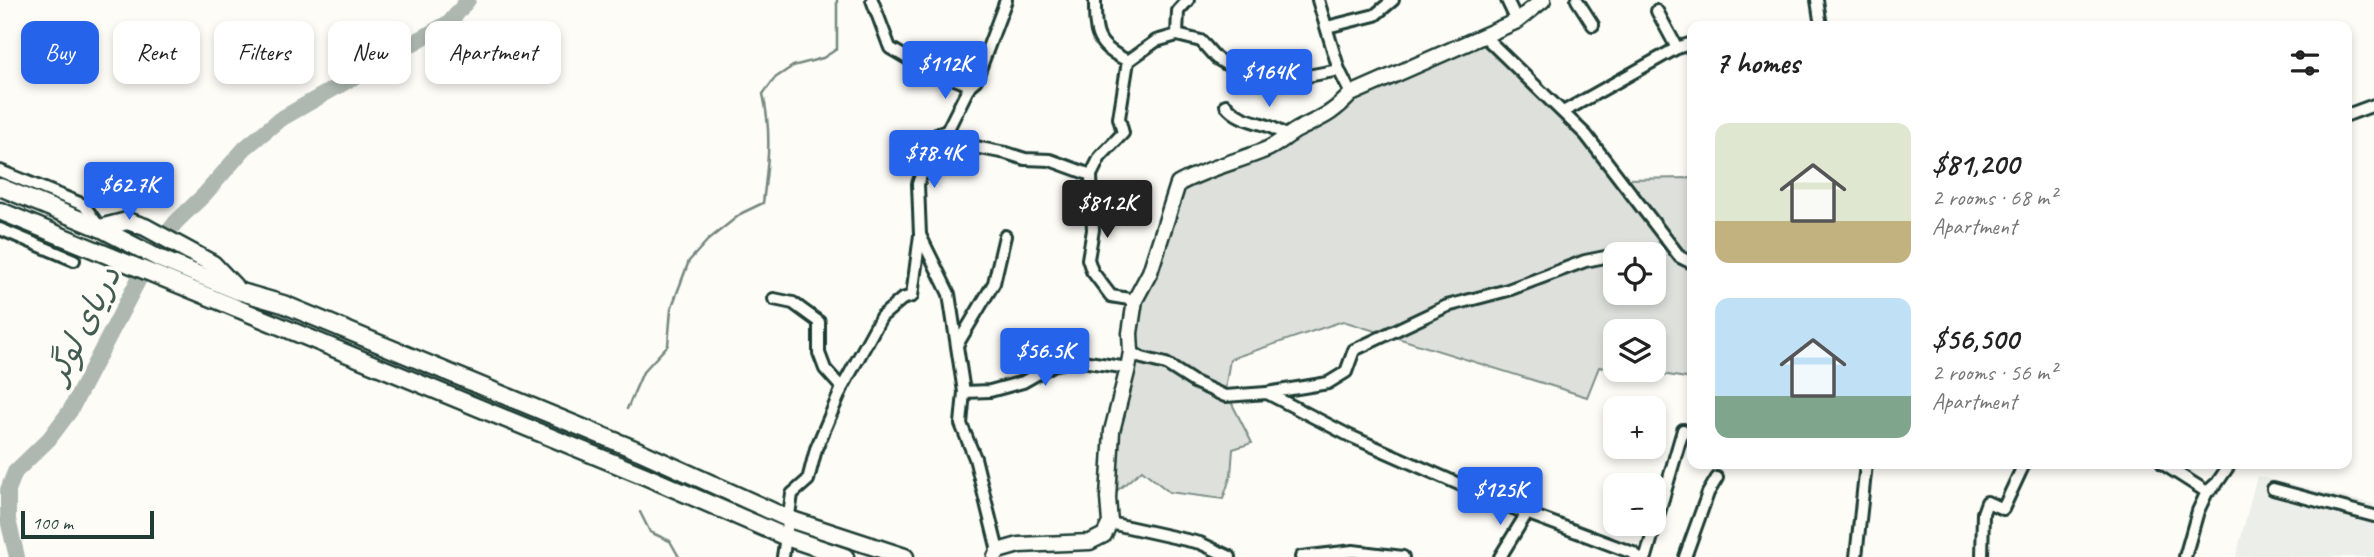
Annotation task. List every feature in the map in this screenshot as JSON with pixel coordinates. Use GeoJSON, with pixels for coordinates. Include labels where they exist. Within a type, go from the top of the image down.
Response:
{"type":"FeatureCollection","features":[{"type":"Feature","properties":{"kind":"main road"},"geometry":{"type":"LineString","coordinates":[[0,187],[100,228],[158,258],[238,291],[283,304],[639,451],[789,519],[905,557]]}},
{"type":"Feature","properties":{"kind":"main road"},"geometry":{"type":"LineString","coordinates":[[0,211],[645,476],[786,537],[845,557]]}},
{"type":"Feature","properties":{"kind":"main road"},"geometry":{"type":"LineString","coordinates":[[100,228],[127,221],[145,227],[213,264],[238,291]]}},
{"type":"Feature","properties":{"kind":"street"},"geometry":{"type":"LineString","coordinates":[[872,0],[890,48],[919,65],[970,85]]}},
{"type":"Feature","properties":{"kind":"street"},"geometry":{"type":"LineString","coordinates":[[783,557],[792,494],[808,480],[816,449],[842,388],[881,317],[902,299],[912,296],[920,235],[918,184],[939,134],[947,131],[970,85],[976,80],[1006,0]]}},
{"type":"Feature","properties":{"kind":"street"},"geometry":{"type":"LineString","coordinates":[[1095,0],[1095,29],[1103,44],[1108,51],[1128,61]]}},
{"type":"Feature","properties":{"kind":"street"},"geometry":{"type":"LineString","coordinates":[[1177,35],[1178,11],[1188,0]]}},
{"type":"Feature","properties":{"kind":"street"},"geometry":{"type":"LineString","coordinates":[[1318,0],[1339,69],[1351,94]]}},
{"type":"Feature","properties":{"kind":"street"},"geometry":{"type":"LineString","coordinates":[[1327,27],[1375,15],[1393,0]]}},
{"type":"Feature","properties":{"kind":"street"},"geometry":{"type":"LineString","coordinates":[[1507,0],[1517,21]]}},
{"type":"Feature","properties":{"kind":"street"},"geometry":{"type":"LineString","coordinates":[[920,235],[949,294],[964,392],[961,425],[975,458],[997,554],[1019,545],[1099,540],[1110,523],[1108,498],[1111,431],[1131,352],[1130,333],[1135,300],[1150,272],[1178,184],[1192,176],[1268,149],[1324,118],[1351,94],[1517,21],[1543,0]]}},
{"type":"Feature","properties":{"kind":"street"},"geometry":{"type":"LineString","coordinates":[[1577,0],[1594,25]]}},
{"type":"Feature","properties":{"kind":"street"},"geometry":{"type":"LineString","coordinates":[[1817,0],[1820,21]]}},
{"type":"Feature","properties":{"kind":"street"},"geometry":{"type":"LineString","coordinates":[[1657,11],[1676,48]]}},
{"type":"Feature","properties":{"kind":"street"},"geometry":{"type":"LineString","coordinates":[[1135,300],[1111,296],[1092,271],[1088,258],[1093,230],[1091,175],[1100,157],[1123,133],[1119,118],[1128,61],[1156,41],[1177,35],[1201,41],[1216,58],[1250,79],[1271,83],[1339,69]]}},
{"type":"Feature","properties":{"kind":"street"},"geometry":{"type":"LineString","coordinates":[[1484,36],[1563,112],[1619,175],[1680,257],[1687,260]]}},
{"type":"Feature","properties":{"kind":"street"},"geometry":{"type":"LineString","coordinates":[[1563,112],[1676,48],[1687,45]]}},
{"type":"Feature","properties":{"kind":"street"},"geometry":{"type":"LineString","coordinates":[[1226,105],[1236,117],[1276,127],[1287,137]]}},
{"type":"Feature","properties":{"kind":"street"},"geometry":{"type":"LineString","coordinates":[[2352,113],[2374,105]]}},
{"type":"Feature","properties":{"kind":"street"},"geometry":{"type":"LineString","coordinates":[[947,131],[967,144],[980,148],[1025,159],[1050,160],[1091,175]]}},
{"type":"Feature","properties":{"kind":"street"},"geometry":{"type":"LineString","coordinates":[[0,170],[84,205],[100,228]]}},
{"type":"Feature","properties":{"kind":"street"},"geometry":{"type":"LineString","coordinates":[[0,229],[74,260]]}},
{"type":"Feature","properties":{"kind":"street"},"geometry":{"type":"LineString","coordinates":[[957,345],[994,283],[1005,236]]}},
{"type":"Feature","properties":{"kind":"street"},"geometry":{"type":"LineString","coordinates":[[1131,352],[1142,359],[1166,364],[1194,382],[1225,396],[1267,393],[1328,383],[1346,372],[1354,350],[1447,306],[1508,290],[1585,261],[1603,257]]}},
{"type":"Feature","properties":{"kind":"street"},"geometry":{"type":"LineString","coordinates":[[774,299],[793,303],[819,322],[819,353],[825,369],[842,388]]}},
{"type":"Feature","properties":{"kind":"street"},"geometry":{"type":"LineString","coordinates":[[964,392],[990,391],[1023,382],[1053,365],[1075,359],[1128,368]]}},
{"type":"Feature","properties":{"kind":"street"},"geometry":{"type":"LineString","coordinates":[[1267,393],[1350,436],[1527,513],[1638,557]]}},
{"type":"Feature","properties":{"kind":"street"},"geometry":{"type":"LineString","coordinates":[[1646,557],[1683,430]]}},
{"type":"Feature","properties":{"kind":"street"},"geometry":{"type":"LineString","coordinates":[[1856,557],[1865,469]]}},
{"type":"Feature","properties":{"kind":"street"},"geometry":{"type":"LineString","coordinates":[[1982,557],[1983,513],[1987,502],[2003,509],[2022,469]]}},
{"type":"Feature","properties":{"kind":"street"},"geometry":{"type":"LineString","coordinates":[[2171,469],[2207,492]]}},
{"type":"Feature","properties":{"kind":"street"},"geometry":{"type":"LineString","coordinates":[[2185,557],[2197,511],[2207,492],[2227,469]]}},
{"type":"Feature","properties":{"kind":"street"},"geometry":{"type":"LineString","coordinates":[[1685,557],[1708,493],[1717,478]]}},
{"type":"Feature","properties":{"kind":"street"},"geometry":{"type":"LineString","coordinates":[[2273,489],[2374,516]]}},
{"type":"Feature","properties":{"kind":"street"},"geometry":{"type":"LineString","coordinates":[[1500,557],[1527,513]]}},
{"type":"Feature","properties":{"kind":"street"},"geometry":{"type":"LineString","coordinates":[[1110,523],[1200,543],[1230,557]]}},
{"type":"Feature","properties":{"kind":"street"},"geometry":{"type":"LineString","coordinates":[[1301,557],[1353,551],[1403,557]]}},
{"type":"Feature","properties":{"kind":"shaded area"},"geometry":{"type":"Polygon","coordinates":[[[1484,36],[1622,179],[1687,178],[1687,378],[1666,375],[1666,319],[1603,319],[1603,367],[1599,367],[1587,397],[1343,321],[1230,359],[1225,390],[1252,443],[1233,449],[1231,475],[1223,499],[1169,492],[1142,470],[1108,498],[1130,333],[1178,184],[1268,149],[1338,108],[1484,36]]]}},
{"type":"Feature","properties":{"kind":"shaded area"},"geometry":{"type":"Polygon","coordinates":[[[2257,476],[2374,504],[2374,557],[2236,557],[2257,476]]]}},
{"type":"Feature","properties":{"kind":"waterway","name":"دریای لوگر"},"geometry":{"type":"LineString","coordinates":[[17,557],[8,520],[8,490],[15,472],[49,439],[70,411],[154,250],[176,222],[245,148],[279,120],[450,22],[468,0]]}},
{"type":"Feature","properties":{"kind":"waterway"},"geometry":{"type":"LineString","coordinates":[[627,409],[643,372],[668,345],[671,309],[689,261],[708,240],[742,213],[763,203],[768,162],[763,94],[775,78],[793,66],[823,58],[837,49],[837,0]]}},
{"type":"Feature","properties":{"kind":"waterway"},"geometry":{"type":"LineString","coordinates":[[640,512],[650,532],[670,541],[679,557]]}}]}
